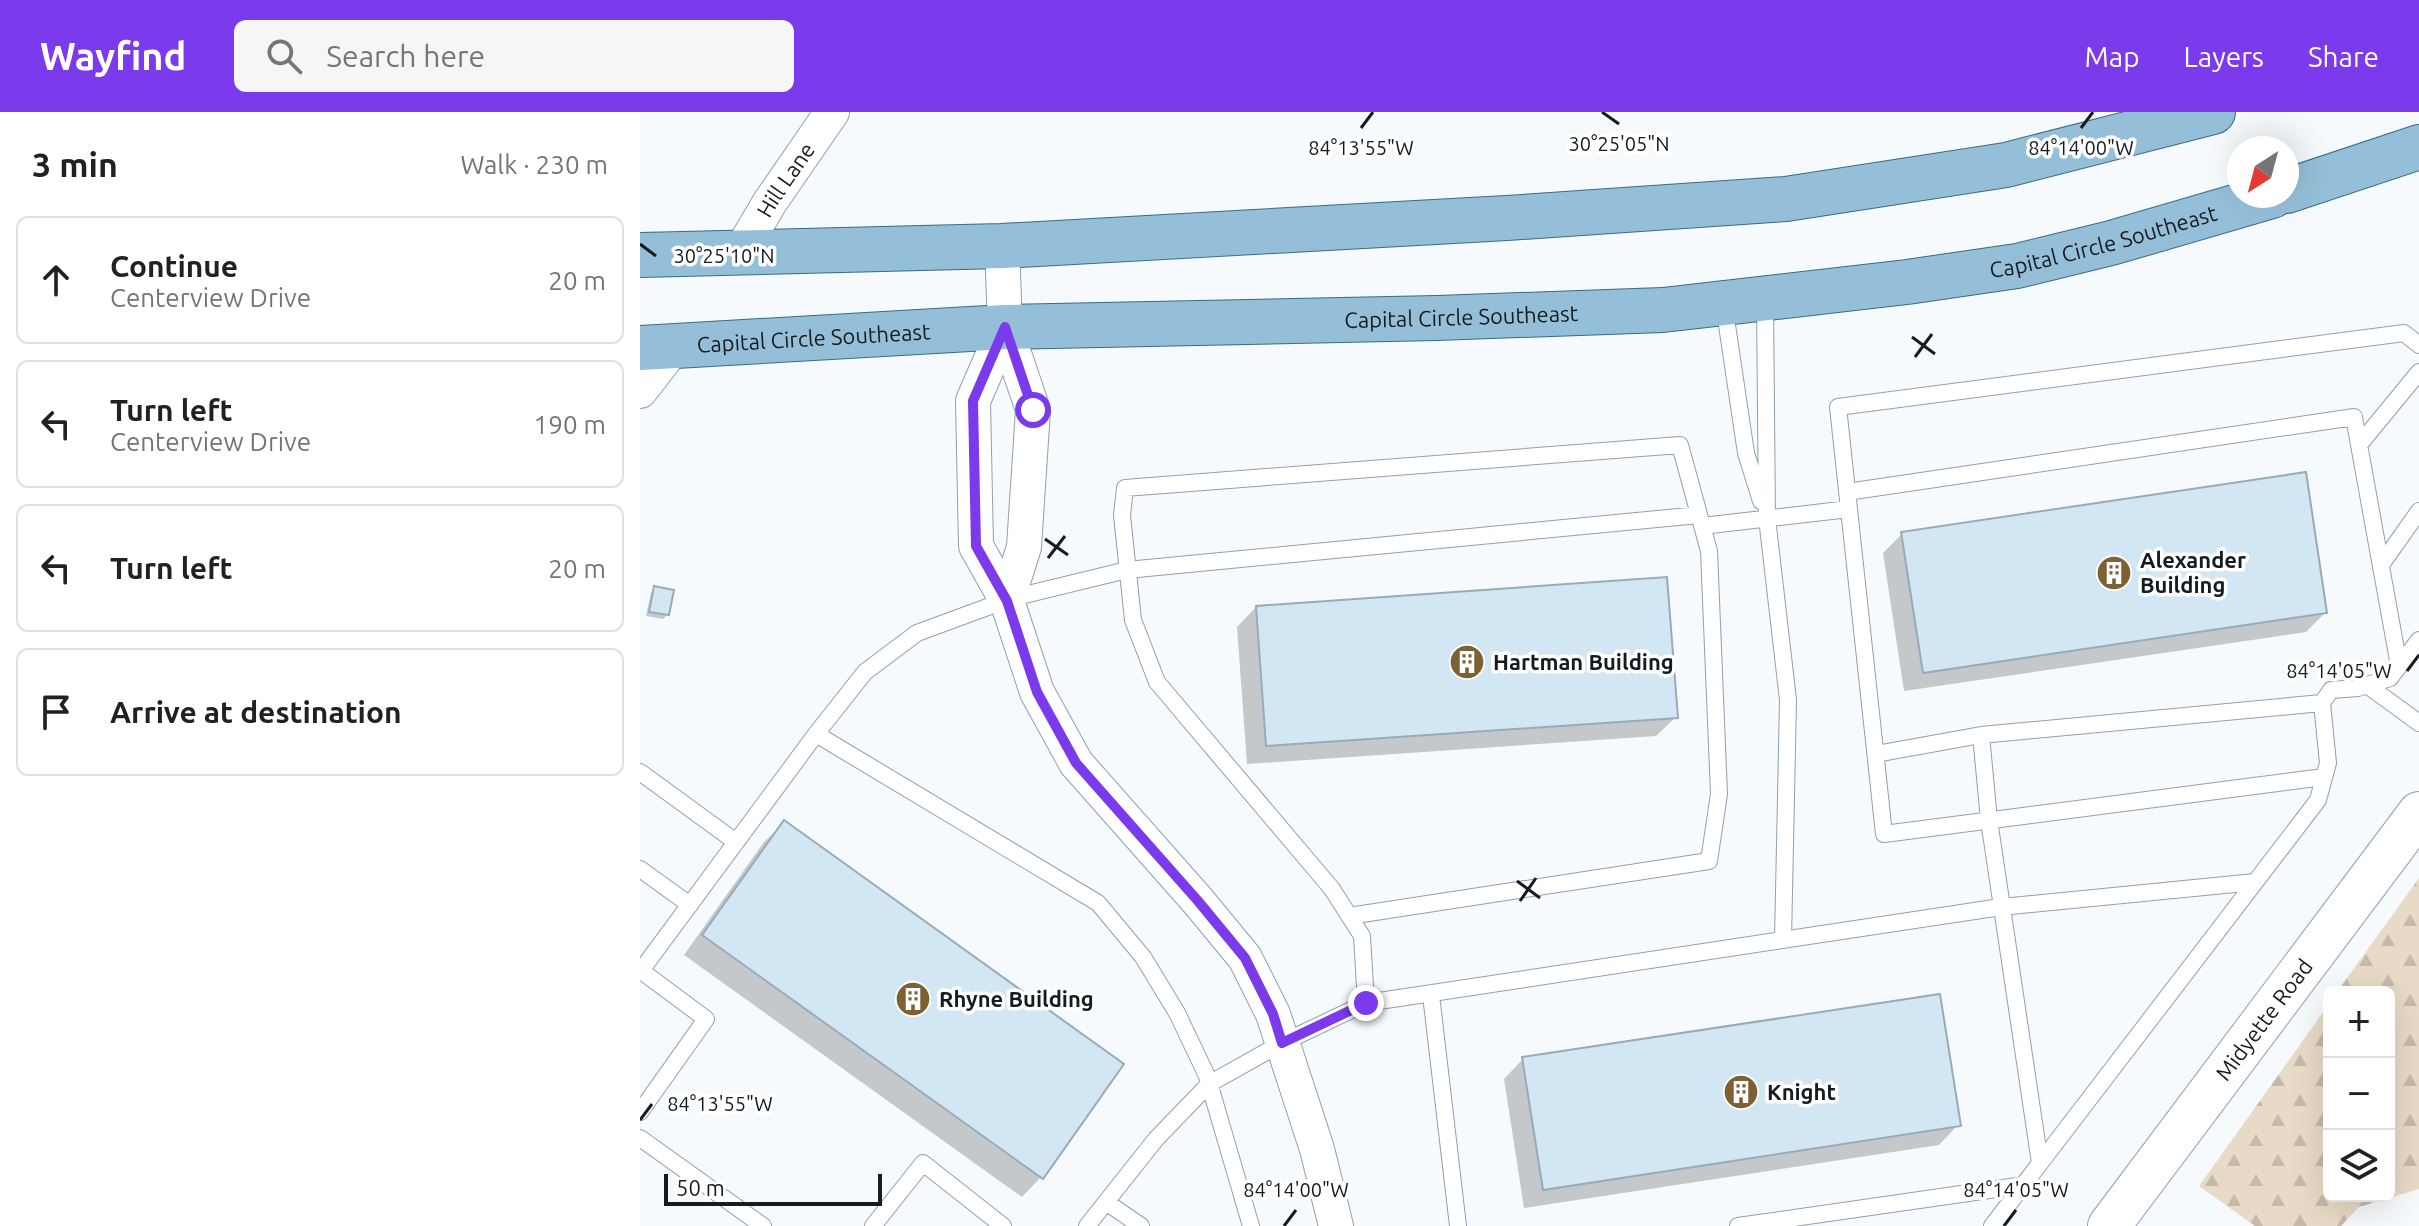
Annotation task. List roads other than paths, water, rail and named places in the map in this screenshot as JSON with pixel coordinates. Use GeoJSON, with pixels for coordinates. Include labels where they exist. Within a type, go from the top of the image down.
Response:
{"type":"FeatureCollection","features":[{"type":"Feature","properties":{"kind":"main road"},"geometry":{"type":"LineString","coordinates":[[640,255],[1002,246],[1786,199],[2006,165],[2213,112]]}},
{"type":"Feature","properties":{"kind":"main road"},"geometry":{"type":"LineString","coordinates":[[2299,187],[2419,147]]}},
{"type":"Feature","properties":{"kind":"main road","name":"Capital Circle Southeast"},"geometry":{"type":"LineString","coordinates":[[658,347],[1005,327],[1663,310],[2017,266],[2111,243],[2231,208]]}},
{"type":"Feature","properties":{"kind":"street","name":"Hill Lane"},"geometry":{"type":"LineString","coordinates":[[741,251],[770,202],[832,112]]}},
{"type":"Feature","properties":{"kind":"street"},"geometry":{"type":"LineString","coordinates":[[1002,246],[1005,327],[1033,410],[1024,547],[1007,601]]}},
{"type":"Feature","properties":{"kind":"street"},"geometry":{"type":"LineString","coordinates":[[1005,327],[973,401],[976,546],[1007,601],[1037,692],[1076,763],[1245,958],[1273,1014],[1317,1149],[1336,1226]]}},
{"type":"Feature","properties":{"kind":"street"},"geometry":{"type":"LineString","coordinates":[[640,391],[658,347]]}},
{"type":"Feature","properties":{"kind":"street","name":"Midyette Road"},"geometry":{"type":"LineString","coordinates":[[2109,1226],[2419,813]]}},
{"type":"Feature","properties":{"kind":"lane"},"geometry":{"type":"LineString","coordinates":[[1745,301],[1746,453],[1767,518]]}},
{"type":"Feature","properties":{"kind":"lane"},"geometry":{"type":"LineString","coordinates":[[1745,301],[1788,700],[1783,940]]}},
{"type":"Feature","properties":{"kind":"lane"},"geometry":{"type":"LineString","coordinates":[[2324,777],[1884,834],[1838,407],[2404,333],[2419,345]]}},
{"type":"Feature","properties":{"kind":"lane"},"geometry":{"type":"LineString","coordinates":[[2359,445],[2419,372]]}},
{"type":"Feature","properties":{"kind":"lane"},"geometry":{"type":"LineString","coordinates":[[640,1112],[706,1019],[640,971],[865,672],[917,633],[1007,601],[1127,570],[1700,520],[1767,518],[1848,501],[2354,417],[2399,666]]}},
{"type":"Feature","properties":{"kind":"lane"},"geometry":{"type":"LineString","coordinates":[[1349,916],[1709,861],[1719,794],[1709,551],[1680,445],[1125,488],[1122,515],[1133,620],[1157,682],[1303,852],[1349,916],[1362,936],[1366,1003]]}},
{"type":"Feature","properties":{"kind":"lane"},"geometry":{"type":"LineString","coordinates":[[2381,565],[2419,511]]}},
{"type":"Feature","properties":{"kind":"lane"},"geometry":{"type":"LineString","coordinates":[[1992,1226],[2318,800],[2328,763],[2322,703],[2331,690],[2390,678],[2419,640]]}},
{"type":"Feature","properties":{"kind":"lane"},"geometry":{"type":"LineString","coordinates":[[2367,685],[2419,723]]}},
{"type":"Feature","properties":{"kind":"lane"},"geometry":{"type":"LineString","coordinates":[[1876,754],[1981,735],[2322,703]]}},
{"type":"Feature","properties":{"kind":"lane"},"geometry":{"type":"LineString","coordinates":[[816,734],[1098,903],[1143,957],[1177,1013],[1209,1084],[1251,1226]]}},
{"type":"Feature","properties":{"kind":"lane"},"geometry":{"type":"LineString","coordinates":[[1981,735],[1989,820],[2040,1163]]}},
{"type":"Feature","properties":{"kind":"lane"},"geometry":{"type":"LineString","coordinates":[[640,772],[736,842]]}},
{"type":"Feature","properties":{"kind":"lane"},"geometry":{"type":"LineString","coordinates":[[640,869],[690,905]]}},
{"type":"Feature","properties":{"kind":"lane"},"geometry":{"type":"LineString","coordinates":[[1087,1226],[1156,1139],[1209,1084],[1282,1043],[1366,1003],[2001,907],[2255,882]]}},
{"type":"Feature","properties":{"kind":"lane"},"geometry":{"type":"LineString","coordinates":[[1431,995],[1458,1226]]}},
{"type":"Feature","properties":{"kind":"lane"},"geometry":{"type":"LineString","coordinates":[[640,1138],[763,1226]]}},
{"type":"Feature","properties":{"kind":"lane"},"geometry":{"type":"LineString","coordinates":[[873,1226],[923,1163],[983,1220],[1003,1226]]}},
{"type":"Feature","properties":{"kind":"lane"},"geometry":{"type":"LineString","coordinates":[[1738,1226],[2024,1185]]}},
{"type":"Feature","properties":{"kind":"lane"},"geometry":{"type":"LineString","coordinates":[[1106,1202],[1141,1226]]}},
{"type":"Feature","properties":{"kind":"place","name":"Alexander Building"},"geometry":{"type":"Point","coordinates":[2114,573]}},
{"type":"Feature","properties":{"kind":"place","name":"Hartman Building"},"geometry":{"type":"Point","coordinates":[1467,662]}},
{"type":"Feature","properties":{"kind":"place","name":"Rhyne Building"},"geometry":{"type":"Point","coordinates":[913,999]}},
{"type":"Feature","properties":{"kind":"place","name":"Knight"},"geometry":{"type":"Point","coordinates":[1741,1092]}}]}
